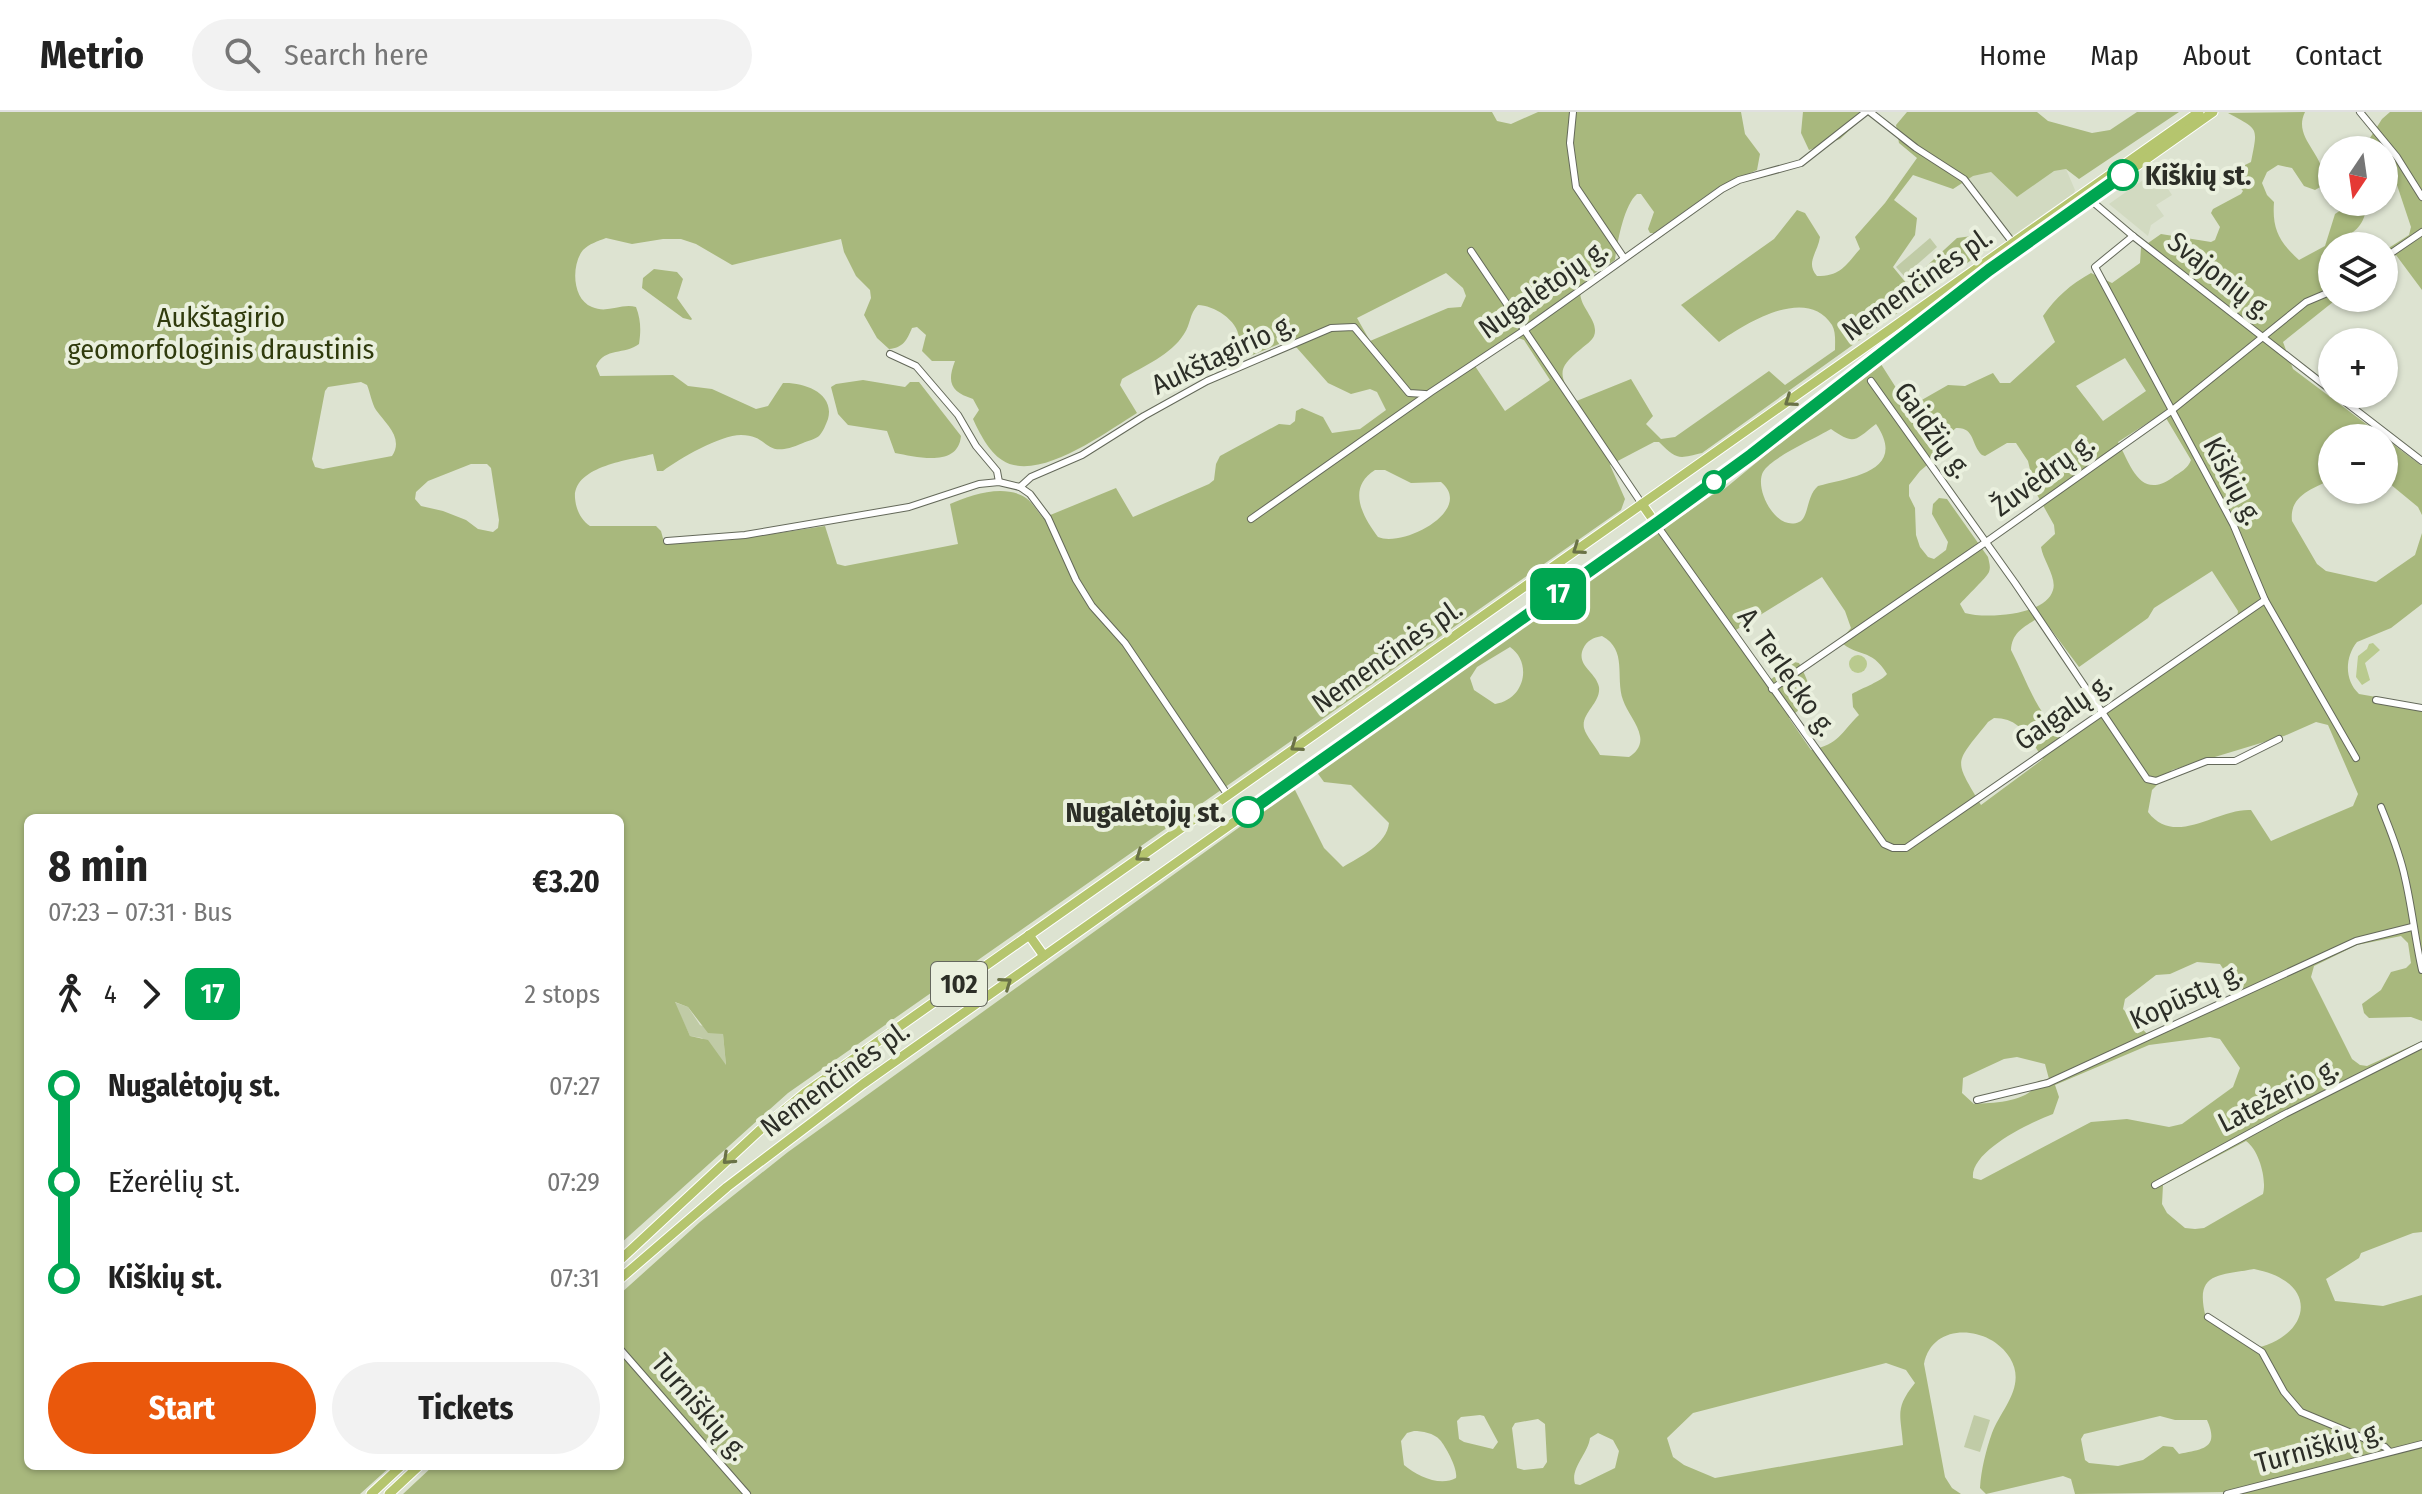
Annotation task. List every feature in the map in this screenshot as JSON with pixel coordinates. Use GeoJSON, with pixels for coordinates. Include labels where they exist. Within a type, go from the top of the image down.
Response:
{"type":"FeatureCollection","features":[{"type":"Feature","properties":{"kind":"main road","name":"Nemenčinės pl."},"geometry":{"type":"LineString","coordinates":[[624,1275],[778,1147],[1656,524],[2199,112]]}},
{"type":"Feature","properties":{"kind":"main road","name":"Nemenčinės pl."},"geometry":{"type":"LineString","coordinates":[[624,1256],[781,1111],[2013,243],[2213,112]]}},
{"type":"Feature","properties":{"kind":"main road"},"geometry":{"type":"LineString","coordinates":[[1642,504],[1656,524]]}},
{"type":"Feature","properties":{"kind":"main road"},"geometry":{"type":"LineString","coordinates":[[1029,935],[1044,956]]}},
{"type":"Feature","properties":{"kind":"main road"},"geometry":{"type":"LineString","coordinates":[[643,1238],[654,1249]]}},
{"type":"Feature","properties":{"kind":"main road"},"geometry":{"type":"LineString","coordinates":[[371,1494],[397,1470]]}},
{"type":"Feature","properties":{"kind":"main road"},"geometry":{"type":"LineString","coordinates":[[389,1494],[415,1470]]}},
{"type":"Feature","properties":{"kind":"street"},"geometry":{"type":"LineString","coordinates":[[1573,112],[1570,143],[1576,187],[1624,258]]}},
{"type":"Feature","properties":{"kind":"street"},"geometry":{"type":"LineString","coordinates":[[1868,112],[1964,179],[2013,243]]}},
{"type":"Feature","properties":{"kind":"street","name":"Nugalėtojų g."},"geometry":{"type":"LineString","coordinates":[[1251,519],[1731,183],[1801,163],[1868,112]]}},
{"type":"Feature","properties":{"kind":"street"},"geometry":{"type":"LineString","coordinates":[[2360,112],[2397,157],[2422,197]]}},
{"type":"Feature","properties":{"kind":"street","name":"Svajonių g."},"geometry":{"type":"LineString","coordinates":[[2087,196],[2133,236],[2318,381]]}},
{"type":"Feature","properties":{"kind":"street"},"geometry":{"type":"LineString","coordinates":[[2398,248],[2422,232]]}},
{"type":"Feature","properties":{"kind":"street","name":"Kiškių g."},"geometry":{"type":"LineString","coordinates":[[2133,236],[2095,267],[2233,524],[2265,600],[2356,758]]}},
{"type":"Feature","properties":{"kind":"street"},"geometry":{"type":"LineString","coordinates":[[1471,251],[1642,504]]}},
{"type":"Feature","properties":{"kind":"street","name":"Žuvėdrų g."},"geometry":{"type":"LineString","coordinates":[[1772,689],[2171,411],[2318,295]]}},
{"type":"Feature","properties":{"kind":"street","name":"Aukštagirio g."},"geometry":{"type":"LineString","coordinates":[[1020,487],[1031,477],[1082,455],[1207,381],[1331,328],[1354,327],[1409,393],[1420,395],[1431,392]]}},
{"type":"Feature","properties":{"kind":"street"},"geometry":{"type":"LineString","coordinates":[[890,354],[916,366],[958,415],[971,440],[997,471],[999,482]]}},
{"type":"Feature","properties":{"kind":"street"},"geometry":{"type":"LineString","coordinates":[[1851,377],[1871,381],[1873,360]]}},
{"type":"Feature","properties":{"kind":"street","name":"Gaidžių g."},"geometry":{"type":"LineString","coordinates":[[1871,381],[2015,583],[2150,781],[2207,761],[2235,761],[2279,739]]}},
{"type":"Feature","properties":{"kind":"street","name":"Svajonių g."},"geometry":{"type":"LineString","coordinates":[[2353,408],[2422,461]]}},
{"type":"Feature","properties":{"kind":"street"},"geometry":{"type":"LineString","coordinates":[[667,541],[745,535],[909,507],[964,488],[999,482],[1020,487],[1030,494],[1048,518],[1076,580],[1092,606],[1125,643],[1227,794]]}},
{"type":"Feature","properties":{"kind":"street","name":"A. Terlecko g."},"geometry":{"type":"LineString","coordinates":[[1656,524],[1884,844]]}},
{"type":"Feature","properties":{"kind":"street","name":"Gaigalų g."},"geometry":{"type":"LineString","coordinates":[[1884,844],[1906,848],[2265,600]]}},
{"type":"Feature","properties":{"kind":"street"},"geometry":{"type":"LineString","coordinates":[[2376,700],[2422,708]]}},
{"type":"Feature","properties":{"kind":"street"},"geometry":{"type":"LineString","coordinates":[[2381,807],[2405,878],[2422,970]]}},
{"type":"Feature","properties":{"kind":"street","name":"Kopūstų g."},"geometry":{"type":"LineString","coordinates":[[1977,1100],[2048,1083],[2356,941],[2412,927]]}},
{"type":"Feature","properties":{"kind":"street","name":"Latežerio g."},"geometry":{"type":"LineString","coordinates":[[2155,1185],[2283,1115],[2422,1045]]}},
{"type":"Feature","properties":{"kind":"street"},"geometry":{"type":"LineString","coordinates":[[2208,1317],[2262,1352],[2284,1392],[2301,1412],[2389,1451]]}},
{"type":"Feature","properties":{"kind":"street","name":"Turniškių g."},"geometry":{"type":"LineString","coordinates":[[624,1354],[747,1494]]}},
{"type":"Feature","properties":{"kind":"street","name":"Turniškių g."},"geometry":{"type":"LineString","coordinates":[[2227,1494],[2422,1444]]}},
{"type":"Feature","properties":{"kind":"shaded area"},"geometry":{"type":"Polygon","coordinates":[[[2066,169],[2074,193],[2015,234],[2004,238],[1964,183],[1972,176],[1991,172],[2017,197],[2053,171],[2066,169]]]}},
{"type":"Feature","properties":{"kind":"shaded area"},"geometry":{"type":"Polygon","coordinates":[[[2156,171],[2172,195],[2156,205],[2164,216],[2151,225],[2148,236],[2109,204],[2156,171]]]}},
{"type":"Feature","properties":{"kind":"shaded area"},"geometry":{"type":"Polygon","coordinates":[[[1930,238],[1937,247],[1904,276],[1896,267],[1930,238]]]}},
{"type":"Feature","properties":{"kind":"shaded area"},"geometry":{"type":"Polygon","coordinates":[[[2373,643],[2380,650],[2365,663],[2370,680],[2362,685],[2356,677],[2358,656],[2373,643]]]}},
{"type":"Feature","properties":{"kind":"shaded area"},"geometry":{"type":"Polygon","coordinates":[[[1858,655],[1867,664],[1858,673],[1849,664],[1858,655]]]}},
{"type":"Feature","properties":{"kind":"shaded area"},"geometry":{"type":"Polygon","coordinates":[[[674,1002],[688,1007],[700,1025],[723,1034],[726,1066],[702,1038],[690,1036],[674,1002]]]}},
{"type":"Feature","properties":{"kind":"shaded area"},"geometry":{"type":"Polygon","coordinates":[[[1974,1415],[1990,1420],[1980,1452],[1964,1447],[1974,1415]]]}},
{"type":"Feature","properties":{"kind":"green space","name":"Aukštagirio geomorfologinis draustinis"},"geometry":{"type":"Polygon","coordinates":[[[0,112],[1492,112],[1497,121],[1511,124],[1538,112],[1741,112],[1745,134],[1760,154],[1757,170],[1717,188],[1654,233],[1648,229],[1654,212],[1641,194],[1637,194],[1625,215],[1615,260],[1590,277],[1581,290],[1583,303],[1595,329],[1592,340],[1567,362],[1562,373],[1574,402],[1631,379],[1653,416],[1646,424],[1661,439],[1675,437],[1769,371],[1785,385],[1835,350],[1832,325],[1821,313],[1808,308],[1776,311],[1719,342],[1681,305],[1774,239],[1797,210],[1805,213],[1820,237],[1812,262],[1817,276],[1842,269],[1860,249],[1855,237],[1885,203],[1917,158],[1899,143],[1896,125],[1907,112],[2037,112],[2048,121],[2092,133],[2110,130],[2137,112],[2179,112],[2079,179],[2066,169],[2054,171],[2017,197],[1991,172],[1973,176],[1953,189],[1913,175],[1894,200],[1917,218],[1915,235],[1893,267],[1907,284],[1957,238],[1972,236],[1984,251],[1702,453],[1678,456],[1659,442],[1654,442],[1610,465],[1625,499],[1621,510],[788,1093],[624,1240],[624,814],[24,814],[24,1470],[387,1470],[360,1494],[0,1494],[0,112]],[[606,238],[585,248],[579,256],[575,273],[577,289],[585,303],[598,309],[636,307],[640,330],[639,344],[600,360],[596,366],[600,376],[673,375],[688,386],[712,389],[756,409],[768,406],[783,383],[791,383],[816,391],[827,402],[829,410],[819,436],[790,448],[774,448],[751,436],[732,436],[700,448],[663,471],[657,471],[653,454],[605,466],[583,478],[575,498],[578,510],[590,526],[656,526],[668,544],[731,540],[825,526],[837,564],[845,566],[958,544],[950,504],[977,494],[998,491],[1008,491],[1026,498],[1043,518],[1116,488],[1133,517],[1209,484],[1214,480],[1220,456],[1279,424],[1290,425],[1295,421],[1296,411],[1302,408],[1323,417],[1332,433],[1360,429],[1386,410],[1377,392],[1370,389],[1351,394],[1328,383],[1297,348],[1284,342],[1233,363],[1230,357],[1239,341],[1238,331],[1230,320],[1217,311],[1198,305],[1184,334],[1172,348],[1122,379],[1120,385],[1137,413],[1071,453],[1052,461],[1017,466],[997,456],[981,436],[973,419],[979,410],[973,399],[956,390],[951,381],[955,361],[932,361],[922,351],[926,335],[917,327],[912,328],[904,343],[898,347],[889,349],[877,338],[864,315],[871,298],[870,290],[856,276],[841,239],[732,265],[681,239],[632,244],[606,238]],[[1446,273],[1357,318],[1370,341],[1448,308],[1461,307],[1466,296],[1463,288],[1446,273]],[[1518,338],[1475,366],[1505,411],[1550,380],[1524,340],[1518,338]],[[361,382],[328,387],[312,459],[315,467],[323,469],[392,456],[395,437],[375,407],[367,385],[361,382]],[[471,464],[428,481],[416,492],[415,499],[421,506],[466,520],[478,529],[493,532],[498,528],[491,468],[487,464],[471,464]],[[1375,470],[1361,485],[1360,503],[1378,537],[1389,539],[1418,532],[1443,515],[1449,504],[1449,493],[1441,482],[1411,483],[1385,470],[1375,470]],[[675,1002],[690,1036],[708,1040],[726,1065],[723,1034],[708,1033],[688,1007],[675,1002]]]}},
{"type":"Feature","properties":{"kind":"green space"},"geometry":{"type":"Polygon","coordinates":[[[1803,112],[1869,112],[1840,139],[1809,150],[1801,133],[1803,112]]]}},
{"type":"Feature","properties":{"kind":"green space"},"geometry":{"type":"Polygon","coordinates":[[[2305,112],[2303,131],[2318,159],[2318,188],[2304,186],[2292,168],[2278,165],[2267,172],[2262,183],[2274,202],[2274,220],[2286,247],[2299,260],[2318,250],[2318,312],[2320,312],[2283,342],[2293,369],[2318,388],[2318,408],[2345,408],[2366,424],[2318,424],[2318,486],[2298,499],[2292,521],[2317,564],[2326,571],[2376,582],[2415,555],[2422,533],[2422,604],[2391,628],[2357,642],[2350,654],[2348,668],[2351,682],[2359,694],[2422,705],[2422,1021],[2411,1017],[2369,1018],[2364,1013],[2362,1004],[2381,990],[2391,972],[2406,968],[2411,963],[2408,943],[2401,936],[2357,945],[2314,966],[2311,977],[2352,1059],[2360,1065],[2367,1066],[2422,1041],[2422,1232],[2361,1253],[2359,1258],[2326,1279],[2335,1301],[2383,1306],[2422,1295],[2422,1494],[2075,1494],[2071,1479],[2063,1476],[1986,1494],[1980,1488],[1984,1460],[2016,1378],[2010,1358],[2001,1347],[1976,1334],[1962,1332],[1938,1340],[1929,1350],[1924,1364],[1945,1477],[1952,1488],[1961,1494],[403,1494],[429,1470],[624,1470],[624,1290],[700,1222],[788,1152],[1294,788],[1324,848],[1343,867],[1372,849],[1387,831],[1389,823],[1351,785],[1324,782],[1316,771],[1722,491],[1879,361],[1900,394],[1913,405],[1948,385],[1965,386],[1993,373],[2000,383],[2010,383],[2055,342],[2043,316],[2058,297],[2076,282],[2091,273],[2112,283],[2140,263],[2141,248],[2161,234],[2211,242],[2215,240],[2220,227],[2211,213],[2213,209],[2243,191],[2232,178],[2233,171],[2251,162],[2255,135],[2251,126],[2228,113],[2305,112]],[[2125,358],[2076,386],[2103,421],[2146,391],[2125,358]],[[2163,413],[2118,442],[2132,470],[2144,483],[2152,485],[2172,478],[2191,460],[2163,413]],[[1876,424],[1855,439],[1845,438],[1831,429],[1768,466],[1761,479],[1764,498],[1782,521],[1799,522],[1818,486],[1860,475],[1881,462],[1885,452],[1884,440],[1876,424]],[[1956,428],[1948,435],[1939,455],[1909,485],[1920,547],[1934,559],[1946,550],[1948,542],[1932,514],[1933,504],[1939,498],[1947,499],[1988,557],[1990,566],[1989,572],[1960,604],[1965,613],[1986,616],[2014,614],[2039,605],[2048,599],[2054,585],[2041,547],[2055,534],[2054,525],[2035,491],[2028,461],[2016,443],[2007,443],[1985,456],[1967,430],[1956,428]],[[2212,571],[2154,608],[2148,618],[2079,667],[2041,616],[2014,638],[2011,650],[2034,698],[2056,729],[2067,738],[2236,624],[2238,611],[2212,571]],[[1822,577],[1731,633],[1766,683],[1794,662],[1799,663],[1809,693],[1804,705],[1789,718],[1811,750],[1834,741],[1859,715],[1853,707],[1852,694],[1887,674],[1870,656],[1852,650],[1840,641],[1851,628],[1845,611],[1822,577]],[[1602,636],[1586,643],[1583,649],[1584,665],[1599,687],[1597,698],[1585,718],[1584,728],[1600,755],[1629,757],[1638,748],[1640,739],[1623,700],[1618,656],[1610,642],[1602,636]],[[1510,647],[1477,667],[1470,678],[1474,690],[1495,704],[1514,695],[1523,670],[1517,654],[1510,647]],[[1994,718],[1969,746],[1961,762],[1981,805],[2043,759],[2024,731],[2011,722],[1994,718]],[[2316,722],[2284,736],[2172,770],[2152,790],[2148,812],[2159,822],[2171,827],[2183,827],[2251,810],[2271,841],[2353,806],[2358,794],[2328,725],[2316,722]],[[2197,962],[2170,974],[2156,975],[2125,999],[2123,1009],[2151,1038],[2212,1010],[2229,996],[2233,984],[2220,964],[2197,962]],[[2210,1037],[2149,1045],[2055,1085],[2059,1097],[2053,1114],[2017,1131],[1991,1148],[1975,1168],[1973,1178],[1981,1180],[2091,1122],[2127,1119],[2169,1127],[2182,1124],[2233,1087],[2240,1068],[2220,1039],[2210,1037]],[[2017,1057],[2004,1059],[1963,1078],[1962,1093],[1974,1104],[2020,1097],[2034,1088],[2038,1081],[2049,1079],[2045,1064],[2017,1057]],[[2246,1141],[2163,1185],[2162,1204],[2167,1213],[2185,1228],[2195,1229],[2204,1228],[2263,1194],[2264,1181],[2255,1151],[2246,1141]],[[2254,1269],[2219,1275],[2206,1284],[2203,1303],[2206,1318],[2251,1349],[2270,1344],[2286,1335],[2296,1323],[2300,1311],[2299,1298],[2292,1286],[2277,1276],[2254,1269]],[[1886,1363],[1693,1413],[1667,1438],[1673,1457],[1715,1478],[1903,1445],[1901,1406],[1915,1383],[1906,1370],[1886,1363]],[[1484,1416],[1461,1417],[1457,1421],[1459,1439],[1493,1449],[1498,1442],[1484,1416]],[[2160,1416],[2084,1434],[2081,1439],[2085,1460],[2089,1463],[2118,1466],[2143,1460],[2163,1446],[2173,1447],[2179,1454],[2195,1451],[2206,1446],[2211,1437],[2207,1420],[2175,1420],[2160,1416]],[[1538,1419],[1515,1423],[1512,1428],[1517,1468],[1543,1468],[1547,1462],[1545,1424],[1538,1419]],[[1414,1431],[1407,1433],[1401,1441],[1404,1465],[1409,1469],[1436,1481],[1456,1478],[1448,1453],[1435,1436],[1414,1431]],[[1598,1433],[1590,1438],[1575,1472],[1575,1484],[1580,1485],[1615,1468],[1619,1451],[1613,1440],[1598,1433]]]}},
{"type":"Feature","properties":{"kind":"green space"},"geometry":{"type":"Polygon","coordinates":[[[2390,112],[2422,112],[2422,290],[2398,258],[2398,242],[2409,235],[2411,227],[2398,188],[2398,136],[2371,136],[2390,112]]]}},
{"type":"Feature","properties":{"kind":"green space"},"geometry":{"type":"Polygon","coordinates":[[[2334,216],[2365,216],[2356,230],[2329,232],[2334,216]]]}},
{"type":"Feature","properties":{"kind":"green space"},"geometry":{"type":"Polygon","coordinates":[[[654,269],[677,272],[683,279],[677,298],[691,320],[683,318],[642,288],[643,278],[654,269]]]}},
{"type":"Feature","properties":{"kind":"green space"},"geometry":{"type":"Polygon","coordinates":[[[863,380],[905,387],[910,382],[919,382],[961,436],[953,453],[925,458],[895,453],[887,431],[848,425],[838,414],[831,387],[863,380]]]}},
{"type":"Feature","properties":{"kind":"green space"},"geometry":{"type":"Polygon","coordinates":[[[2398,448],[2422,466],[2422,515],[2418,507],[2398,491],[2398,448]]]}},
{"type":"Feature","properties":{"kind":"bus line","name":"17"},"geometry":{"type":"LineString","coordinates":[[1248,812],[1751,455],[1989,270],[2123,175]]}},
{"type":"Feature","properties":{"kind":"place","name":"Kiškių st."},"geometry":{"type":"Point","coordinates":[2123,175]}},
{"type":"Feature","properties":{"kind":"place","name":"Nugalėtojų st."},"geometry":{"type":"Point","coordinates":[1248,812]}}]}
